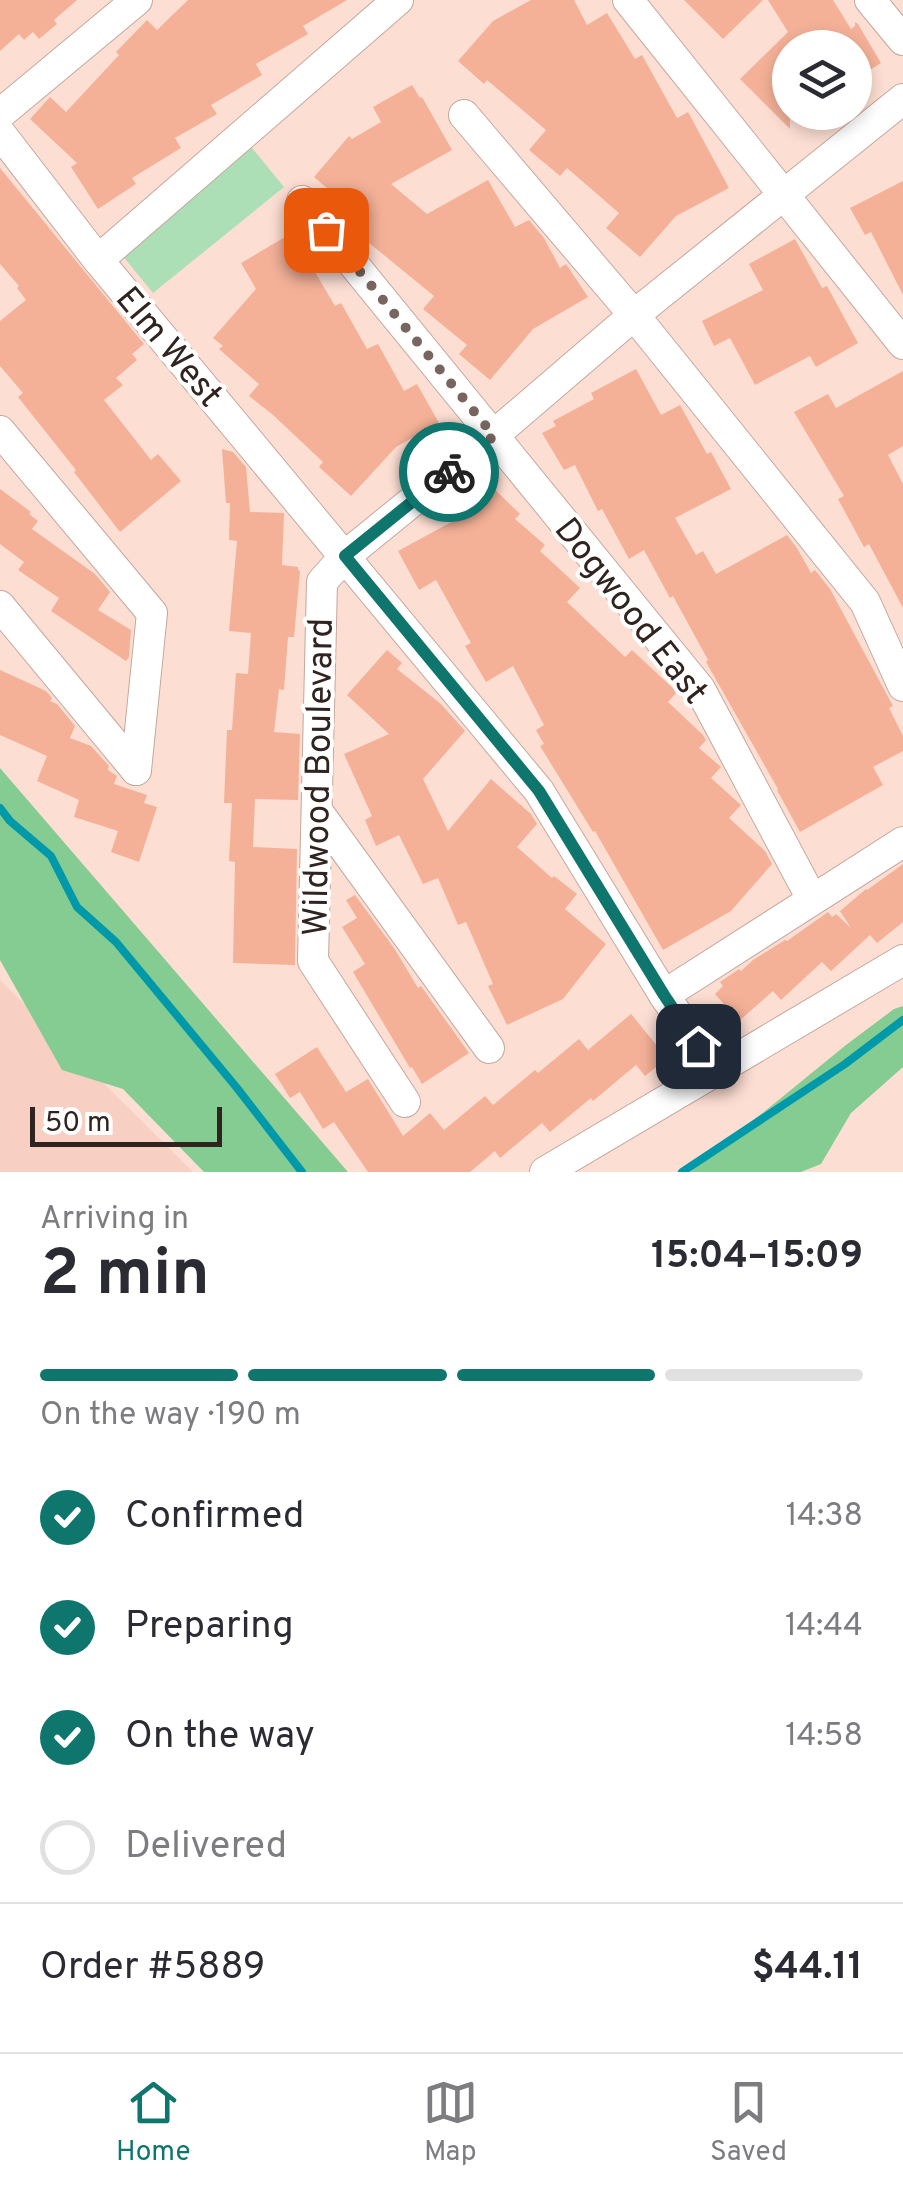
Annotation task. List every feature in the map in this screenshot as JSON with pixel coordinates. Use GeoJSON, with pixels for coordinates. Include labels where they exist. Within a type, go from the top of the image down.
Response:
{"type":"FeatureCollection","features":[{"type":"Feature","properties":{"kind":"street"},"geometry":{"type":"LineString","coordinates":[[0,114],[137,0]]}},
{"type":"Feature","properties":{"kind":"street"},"geometry":{"type":"LineString","coordinates":[[98,260],[398,0]]}},
{"type":"Feature","properties":{"kind":"street"},"geometry":{"type":"LineString","coordinates":[[628,0],[903,344]]}},
{"type":"Feature","properties":{"kind":"street"},"geometry":{"type":"LineString","coordinates":[[870,0],[903,40]]}},
{"type":"Feature","properties":{"kind":"street","name":"Wildwood Boulevard"},"geometry":{"type":"LineString","coordinates":[[405,1102],[314,960],[322,582],[345,556],[494,436],[634,315],[903,99]]}},
{"type":"Feature","properties":{"kind":"street"},"geometry":{"type":"LineString","coordinates":[[464,115],[634,315],[865,602],[903,686]]}},
{"type":"Feature","properties":{"kind":"street","name":"Elm West"},"geometry":{"type":"LineString","coordinates":[[0,133],[98,260],[539,791],[664,995],[716,1071]]}},
{"type":"Feature","properties":{"kind":"street","name":"Dogwood East"},"geometry":{"type":"LineString","coordinates":[[302,201],[700,689],[812,900]]}},
{"type":"Feature","properties":{"kind":"street"},"geometry":{"type":"LineString","coordinates":[[0,431],[152,613],[136,770],[0,606]]}},
{"type":"Feature","properties":{"kind":"street"},"geometry":{"type":"LineString","coordinates":[[318,812],[489,1048]]}},
{"type":"Feature","properties":{"kind":"street"},"geometry":{"type":"LineString","coordinates":[[664,995],[903,842]]}},
{"type":"Feature","properties":{"kind":"street"},"geometry":{"type":"LineString","coordinates":[[544,1172],[903,960]]}},
{"type":"Feature","properties":{"kind":"shaded area"},"geometry":{"type":"Polygon","coordinates":[[[0,980],[193,1172],[0,1172],[0,980]]]}},
{"type":"Feature","properties":{"kind":"green space"},"geometry":{"type":"Polygon","coordinates":[[[248,143],[284,187],[153,293],[117,249],[248,143]]]}},
{"type":"Feature","properties":{"kind":"green space"},"geometry":{"type":"Polygon","coordinates":[[[0,768],[348,1172],[204,1172],[123,1089],[62,1070],[0,960],[0,768]]]}},
{"type":"Feature","properties":{"kind":"green space"},"geometry":{"type":"Polygon","coordinates":[[[903,1006],[903,1067],[851,1113],[821,1164],[801,1172],[690,1172],[846,1045],[903,1006]]]}},
{"type":"Feature","properties":{"kind":"building"},"geometry":{"type":"Polygon","coordinates":[[[0,0],[77,0],[39,39],[33,32],[24,40],[19,34],[0,51],[0,0]]]}},
{"type":"Feature","properties":{"kind":"building"},"geometry":{"type":"Polygon","coordinates":[[[188,0],[347,0],[303,26],[308,34],[256,64],[262,75],[211,105],[217,114],[175,138],[181,148],[132,178],[136,184],[98,209],[71,167],[77,163],[30,119],[50,97],[66,112],[147,20],[157,30],[188,0]]]}},
{"type":"Feature","properties":{"kind":"building"},"geometry":{"type":"Polygon","coordinates":[[[531,0],[574,0],[587,25],[607,13],[635,59],[642,55],[677,118],[688,112],[729,188],[676,216],[640,257],[606,228],[619,213],[567,168],[560,176],[529,150],[546,130],[458,61],[493,21],[531,0]]]}},
{"type":"Feature","properties":{"kind":"building"},"geometry":{"type":"Polygon","coordinates":[[[684,0],[763,0],[723,39],[684,0]]]}},
{"type":"Feature","properties":{"kind":"building"},"geometry":{"type":"Polygon","coordinates":[[[768,0],[833,0],[851,29],[855,22],[862,30],[787,30],[768,0]]]}},
{"type":"Feature","properties":{"kind":"building"},"geometry":{"type":"Polygon","coordinates":[[[772,48],[772,111],[740,79],[772,48]]]}},
{"type":"Feature","properties":{"kind":"building"},"geometry":{"type":"Polygon","coordinates":[[[872,48],[881,63],[872,69],[872,48]]]}},
{"type":"Feature","properties":{"kind":"building"},"geometry":{"type":"Polygon","coordinates":[[[412,85],[452,150],[391,184],[427,214],[488,180],[515,227],[529,220],[560,268],[566,264],[588,297],[533,329],[490,380],[459,354],[467,345],[423,309],[434,296],[357,233],[347,222],[355,212],[314,177],[349,136],[352,139],[381,122],[373,107],[412,85]]]}},
{"type":"Feature","properties":{"kind":"building"},"geometry":{"type":"Polygon","coordinates":[[[0,168],[144,344],[132,354],[137,360],[116,378],[123,385],[104,400],[151,460],[158,454],[181,481],[120,532],[18,397],[23,393],[0,366],[0,321],[26,300],[0,264],[0,168]]]}},
{"type":"Feature","properties":{"kind":"building"},"geometry":{"type":"Polygon","coordinates":[[[903,181],[903,295],[871,232],[865,235],[850,208],[903,181]]]}},
{"type":"Feature","properties":{"kind":"building"},"geometry":{"type":"Polygon","coordinates":[[[292,233],[335,306],[341,303],[367,349],[378,344],[404,391],[417,384],[439,423],[396,447],[351,496],[319,467],[323,462],[249,396],[259,384],[219,349],[223,346],[213,338],[256,289],[241,263],[292,233]]]}},
{"type":"Feature","properties":{"kind":"building"},"geometry":{"type":"Polygon","coordinates":[[[795,239],[822,288],[827,286],[858,343],[816,367],[810,356],[755,385],[730,338],[714,346],[702,321],[763,290],[749,264],[795,239]]]}},
{"type":"Feature","properties":{"kind":"building"},"geometry":{"type":"Polygon","coordinates":[[[636,369],[661,415],[680,405],[731,489],[675,518],[696,555],[703,551],[716,574],[787,535],[811,573],[815,570],[830,589],[893,706],[889,708],[903,736],[903,751],[873,767],[883,785],[800,832],[673,596],[670,598],[644,550],[629,559],[575,465],[564,470],[542,433],[556,426],[553,421],[594,399],[591,393],[636,369]]]}},
{"type":"Feature","properties":{"kind":"building"},"geometry":{"type":"Polygon","coordinates":[[[903,371],[903,446],[888,455],[903,484],[903,608],[869,544],[864,547],[838,499],[844,496],[794,412],[828,394],[836,408],[903,371]]]}},
{"type":"Feature","properties":{"kind":"building"},"geometry":{"type":"Polygon","coordinates":[[[222,449],[233,452],[246,467],[250,512],[284,513],[282,565],[298,567],[300,571],[294,637],[288,637],[284,690],[279,689],[274,732],[300,734],[298,800],[255,799],[253,847],[297,849],[295,965],[233,963],[235,862],[229,861],[232,803],[224,803],[227,730],[232,730],[236,673],[248,674],[251,633],[229,631],[237,541],[229,540],[230,503],[226,503],[222,449]]]}},
{"type":"Feature","properties":{"kind":"building"},"geometry":{"type":"Polygon","coordinates":[[[488,483],[520,514],[515,519],[545,545],[540,551],[580,588],[567,602],[625,657],[632,650],[677,692],[668,702],[703,735],[706,740],[699,748],[721,767],[711,778],[741,805],[729,818],[765,851],[772,864],[731,911],[663,950],[595,831],[540,746],[544,744],[536,730],[544,725],[513,666],[486,682],[465,646],[471,643],[436,580],[419,590],[398,551],[455,520],[488,483]]]}},
{"type":"Feature","properties":{"kind":"building"},"geometry":{"type":"Polygon","coordinates":[[[0,489],[31,512],[38,521],[32,529],[95,574],[110,592],[98,610],[131,630],[126,661],[51,611],[59,598],[18,570],[24,562],[0,544],[0,489]]]}},
{"type":"Feature","properties":{"kind":"building"},"geometry":{"type":"Polygon","coordinates":[[[387,650],[402,663],[397,669],[441,704],[465,731],[423,779],[448,831],[491,779],[537,824],[517,847],[577,894],[565,909],[606,944],[563,999],[507,1025],[488,986],[493,984],[466,922],[458,925],[438,878],[423,884],[399,835],[376,846],[365,820],[372,816],[344,754],[389,734],[347,695],[387,650]]]}},
{"type":"Feature","properties":{"kind":"building"},"geometry":{"type":"Polygon","coordinates":[[[0,670],[46,691],[50,701],[75,726],[70,738],[91,746],[117,776],[114,784],[147,795],[144,803],[157,807],[139,862],[111,852],[118,831],[74,817],[79,800],[37,781],[47,756],[0,735],[0,670]]]}},
{"type":"Feature","properties":{"kind":"building"},"geometry":{"type":"Polygon","coordinates":[[[903,864],[903,922],[877,943],[870,935],[831,971],[822,962],[781,1000],[773,991],[739,1021],[715,994],[723,986],[720,982],[828,912],[851,928],[840,911],[903,864]]]}},
{"type":"Feature","properties":{"kind":"building"},"geometry":{"type":"Polygon","coordinates":[[[355,895],[418,988],[421,986],[469,1053],[422,1084],[353,972],[365,964],[342,927],[357,918],[346,900],[355,895]]]}},
{"type":"Feature","properties":{"kind":"building"},"geometry":{"type":"Polygon","coordinates":[[[631,1014],[667,1058],[645,1076],[636,1065],[550,1132],[542,1123],[500,1158],[495,1151],[470,1172],[368,1172],[334,1122],[323,1129],[300,1092],[290,1098],[275,1074],[317,1047],[346,1092],[368,1079],[403,1136],[430,1113],[444,1130],[485,1096],[493,1105],[579,1039],[588,1050],[631,1014]]]}},
{"type":"Feature","properties":{"kind":"waterway"},"geometry":{"type":"LineString","coordinates":[[0,808],[51,856],[77,907],[116,942],[302,1172]]}},
{"type":"Feature","properties":{"kind":"waterway"},"geometry":{"type":"LineString","coordinates":[[682,1172],[845,1064],[903,1020]]}},
{"type":"Feature","properties":{"kind":"way so far"},"geometry":{"type":"LineString","coordinates":[[326,230],[494,436],[449,472]]}},
{"type":"Feature","properties":{"kind":"route"},"geometry":{"type":"LineString","coordinates":[[449,472],[345,556],[539,791],[698,1046]]}}]}
